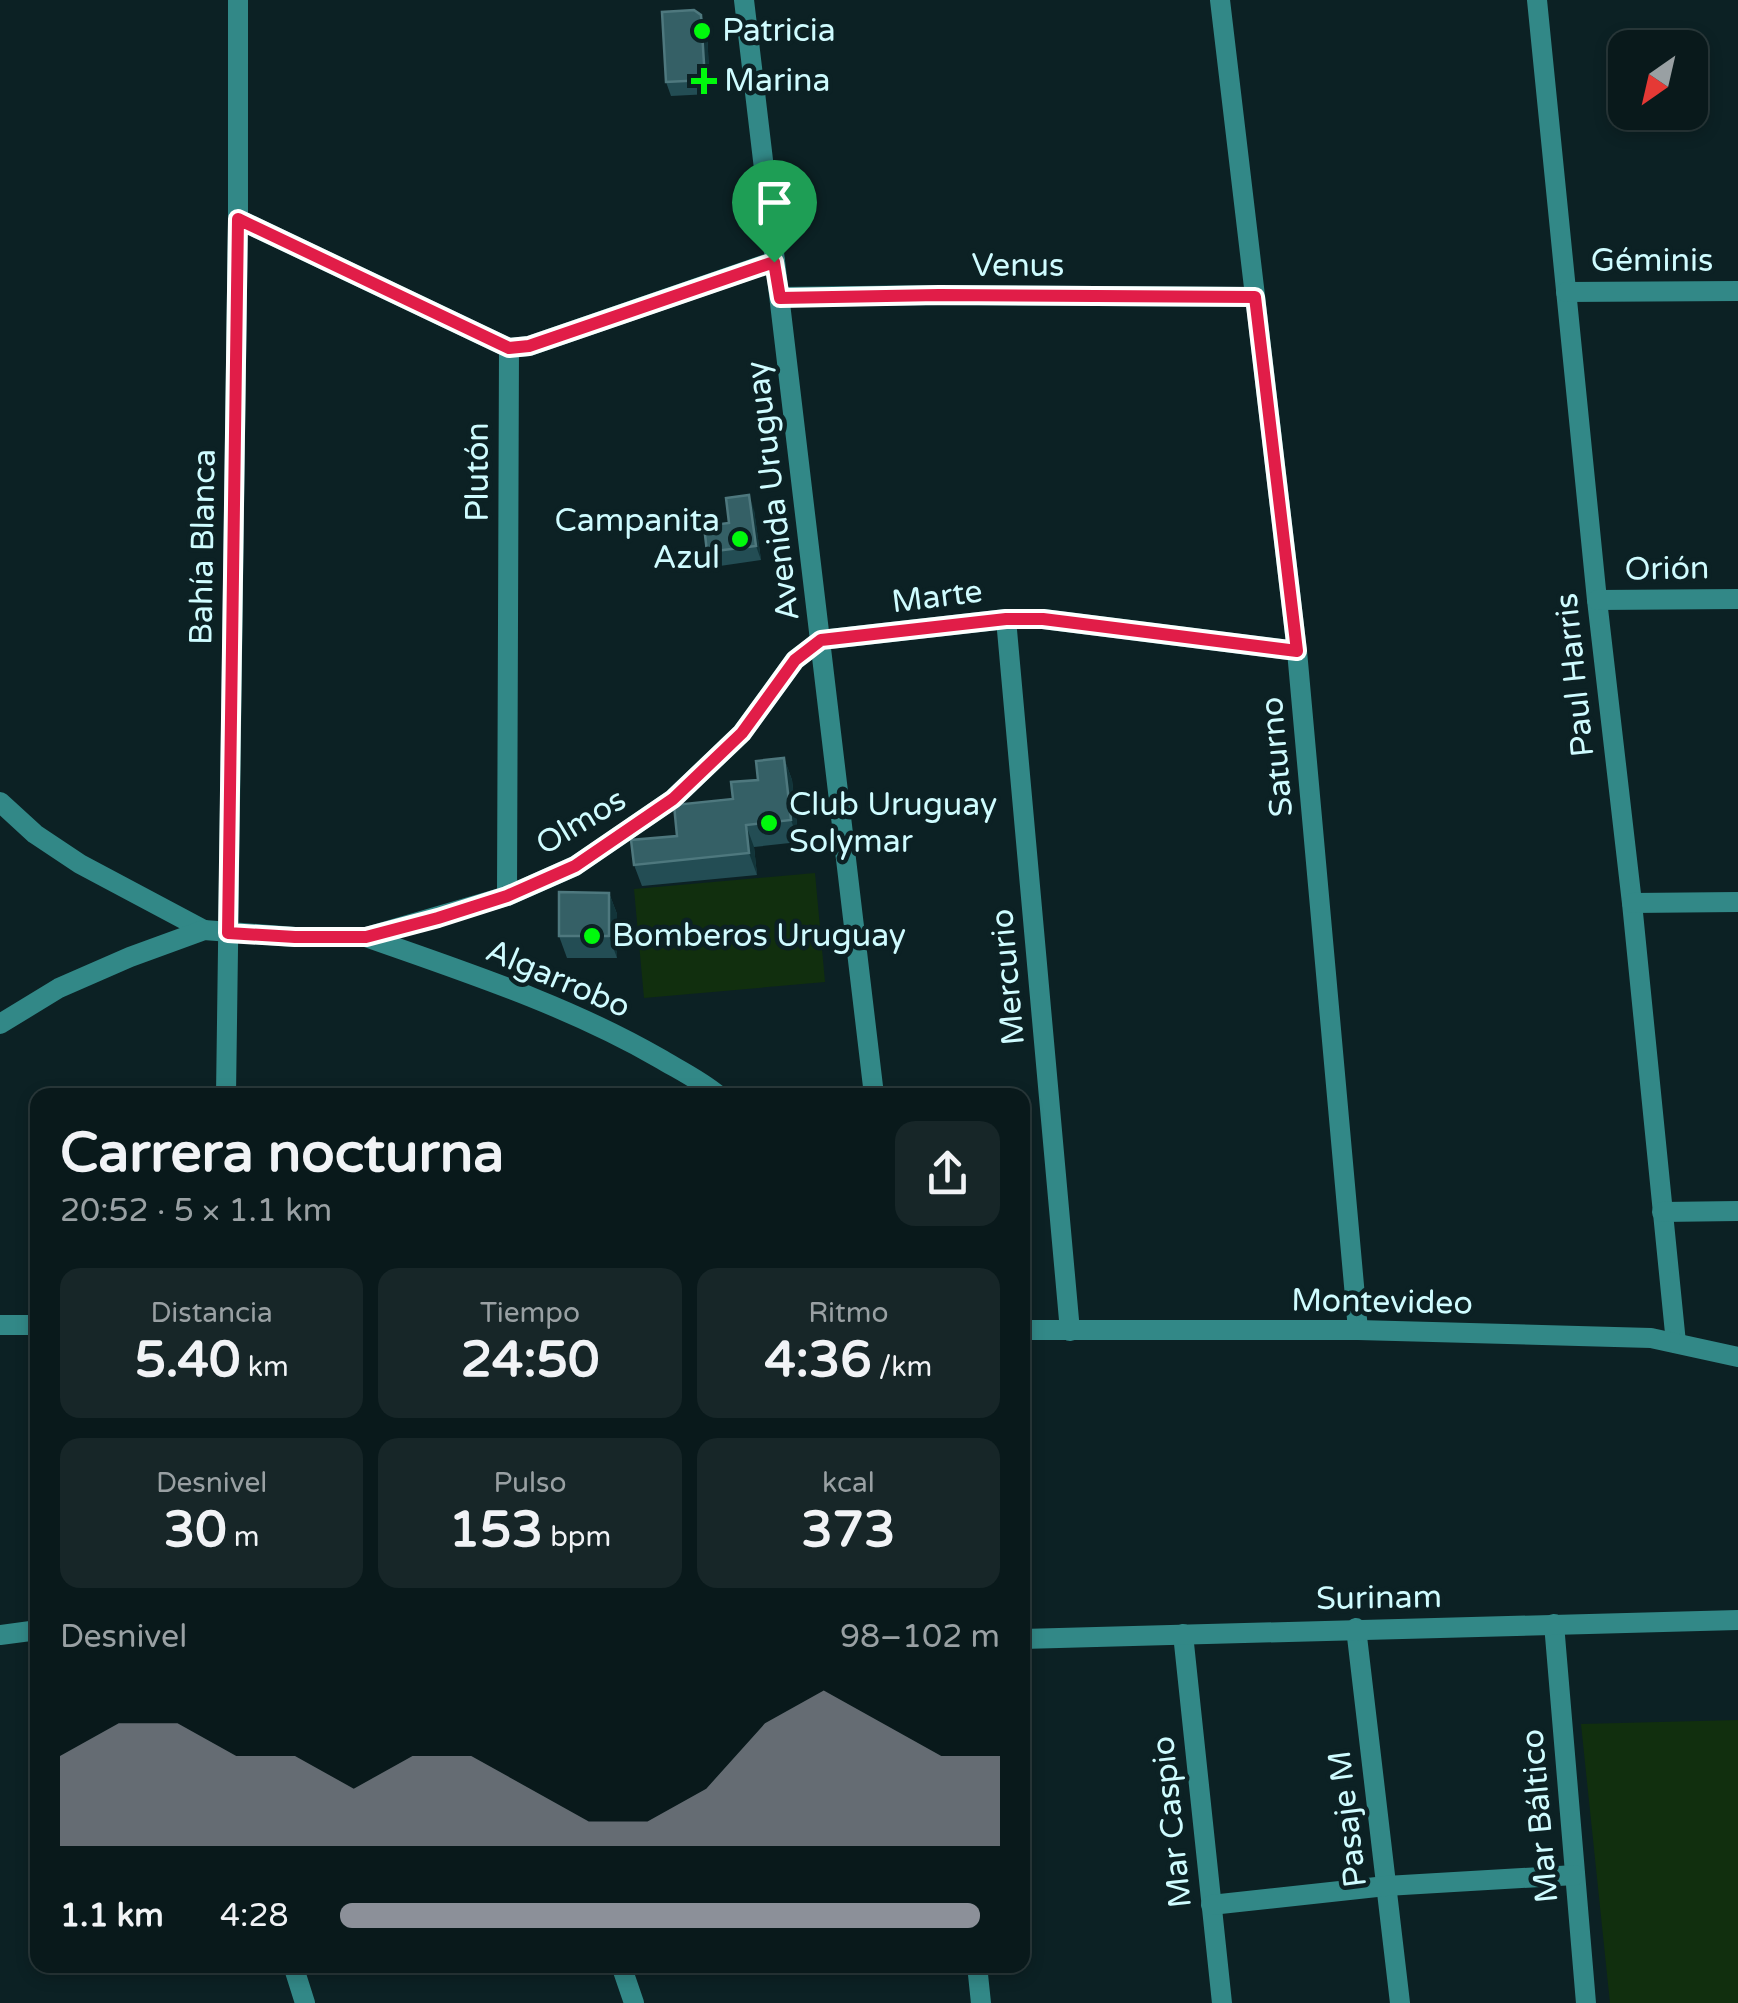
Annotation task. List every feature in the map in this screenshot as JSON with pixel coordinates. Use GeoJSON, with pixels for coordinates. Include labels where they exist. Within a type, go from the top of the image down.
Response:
{"type":"FeatureCollection","features":[{"type":"Feature","properties":{"kind":"street","name":"Bahía Blanca"},"geometry":{"type":"LineString","coordinates":[[226,1088],[238,0]]}},
{"type":"Feature","properties":{"kind":"street","name":"Avenida Uruguay"},"geometry":{"type":"LineString","coordinates":[[744,0],[873,1088]]}},
{"type":"Feature","properties":{"kind":"street","name":"Saturno"},"geometry":{"type":"LineString","coordinates":[[1220,0],[1297,651],[1358,1330]]}},
{"type":"Feature","properties":{"kind":"street","name":"Paul Harris"},"geometry":{"type":"LineString","coordinates":[[1537,0],[1676,1343]]}},
{"type":"Feature","properties":{"kind":"street"},"geometry":{"type":"LineString","coordinates":[[238,219],[509,348],[529,346],[774,262]]}},
{"type":"Feature","properties":{"kind":"street","name":"Géminis"},"geometry":{"type":"LineString","coordinates":[[1566,292],[1738,291]]}},
{"type":"Feature","properties":{"kind":"street","name":"Venus"},"geometry":{"type":"LineString","coordinates":[[780,298],[1255,297]]}},
{"type":"Feature","properties":{"kind":"street","name":"Plutón"},"geometry":{"type":"LineString","coordinates":[[507,896],[509,348]]}},
{"type":"Feature","properties":{"kind":"street","name":"Orión"},"geometry":{"type":"LineString","coordinates":[[1597,600],[1738,599]]}},
{"type":"Feature","properties":{"kind":"street","name":"Marte"},"geometry":{"type":"LineString","coordinates":[[821,640],[1006,619],[1043,619],[1297,651]]}},
{"type":"Feature","properties":{"kind":"street","name":"Mercurio"},"geometry":{"type":"LineString","coordinates":[[1006,619],[1070,1330]]}},
{"type":"Feature","properties":{"kind":"street","name":"Olmos"},"geometry":{"type":"LineString","coordinates":[[366,937],[507,896],[575,866],[673,799],[742,733],[795,660],[821,640]]}},
{"type":"Feature","properties":{"kind":"street"},"geometry":{"type":"LineString","coordinates":[[0,802],[35,834],[80,864],[204,930],[295,937],[366,937]]}},
{"type":"Feature","properties":{"kind":"street"},"geometry":{"type":"LineString","coordinates":[[1632,903],[1738,902]]}},
{"type":"Feature","properties":{"kind":"street"},"geometry":{"type":"LineString","coordinates":[[0,1024],[59,988],[204,930]]}},
{"type":"Feature","properties":{"kind":"street","name":"Algarrobo"},"geometry":{"type":"LineString","coordinates":[[366,937],[553,1006],[630,1041],[710,1088]]}},
{"type":"Feature","properties":{"kind":"street"},"geometry":{"type":"LineString","coordinates":[[1662,1212],[1738,1211]]}},
{"type":"Feature","properties":{"kind":"street"},"geometry":{"type":"LineString","coordinates":[[0,1325],[30,1325]]}},
{"type":"Feature","properties":{"kind":"street","name":"Montevideo"},"geometry":{"type":"LineString","coordinates":[[1030,1330],[1358,1330],[1651,1338],[1738,1358]]}},
{"type":"Feature","properties":{"kind":"street","name":"Surinam"},"geometry":{"type":"LineString","coordinates":[[1030,1639],[1738,1620]]}},
{"type":"Feature","properties":{"kind":"street","name":"Mar Báltico"},"geometry":{"type":"LineString","coordinates":[[1554,1624],[1586,2003]]}},
{"type":"Feature","properties":{"kind":"street","name":"Pasaje M"},"geometry":{"type":"LineString","coordinates":[[1356,1628],[1400,2003]]}},
{"type":"Feature","properties":{"kind":"street"},"geometry":{"type":"LineString","coordinates":[[0,1634],[30,1631]]}},
{"type":"Feature","properties":{"kind":"street","name":"Mar Caspio"},"geometry":{"type":"LineString","coordinates":[[1183,1634],[1222,2003]]}},
{"type":"Feature","properties":{"kind":"street"},"geometry":{"type":"LineString","coordinates":[[1211,1906],[1386,1886],[1575,1875]]}},
{"type":"Feature","properties":{"kind":"street"},"geometry":{"type":"LineString","coordinates":[[296,1973],[305,2003]]}},
{"type":"Feature","properties":{"kind":"street"},"geometry":{"type":"LineString","coordinates":[[623,1973],[634,2003]]}},
{"type":"Feature","properties":{"kind":"street"},"geometry":{"type":"LineString","coordinates":[[978,1973],[982,2003]]}},
{"type":"Feature","properties":{"kind":"green space"},"geometry":{"type":"Polygon","coordinates":[[[815,873],[825,982],[644,998],[634,889],[815,873]]]}},
{"type":"Feature","properties":{"kind":"green space"},"geometry":{"type":"Polygon","coordinates":[[[1738,1720],[1738,2003],[1610,2003],[1581,1724],[1738,1720]]]}},
{"type":"Feature","properties":{"kind":"building"},"geometry":{"type":"Polygon","coordinates":[[[694,10],[701,15],[705,80],[666,82],[662,12],[694,10]]]}},
{"type":"Feature","properties":{"kind":"building"},"geometry":{"type":"Polygon","coordinates":[[[749,495],[756,546],[707,552],[704,526],[729,523],[726,498],[749,495]]]}},
{"type":"Feature","properties":{"kind":"building"},"geometry":{"type":"Polygon","coordinates":[[[784,758],[791,820],[746,825],[749,853],[634,865],[631,840],[677,836],[674,805],[733,799],[731,782],[758,780],[756,761],[784,758]]]}},
{"type":"Feature","properties":{"kind":"building"},"geometry":{"type":"Polygon","coordinates":[[[559,892],[609,893],[609,936],[559,936],[559,892]]]}},
{"type":"Feature","properties":{"kind":"place","name":"Patricia"},"geometry":{"type":"Point","coordinates":[702,31]}},
{"type":"Feature","properties":{"kind":"place","name":"Marina"},"geometry":{"type":"Point","coordinates":[704,81]}},
{"type":"Feature","properties":{"kind":"place","name":"Campanita Azul"},"geometry":{"type":"Point","coordinates":[740,539]}},
{"type":"Feature","properties":{"kind":"place","name":"Club Uruguay Solymar"},"geometry":{"type":"Point","coordinates":[769,823]}},
{"type":"Feature","properties":{"kind":"place","name":"Bomberos Uruguay"},"geometry":{"type":"Point","coordinates":[592,936]}},
{"type":"Feature","properties":{"kind":"route"},"geometry":{"type":"LineString","coordinates":[[238,219],[509,348],[529,346],[774,262],[780,298],[1255,297],[1297,651],[1043,619],[1006,619],[821,640],[795,660],[742,733],[673,799],[575,866],[507,896],[366,937],[228,933],[238,219]]}}]}
